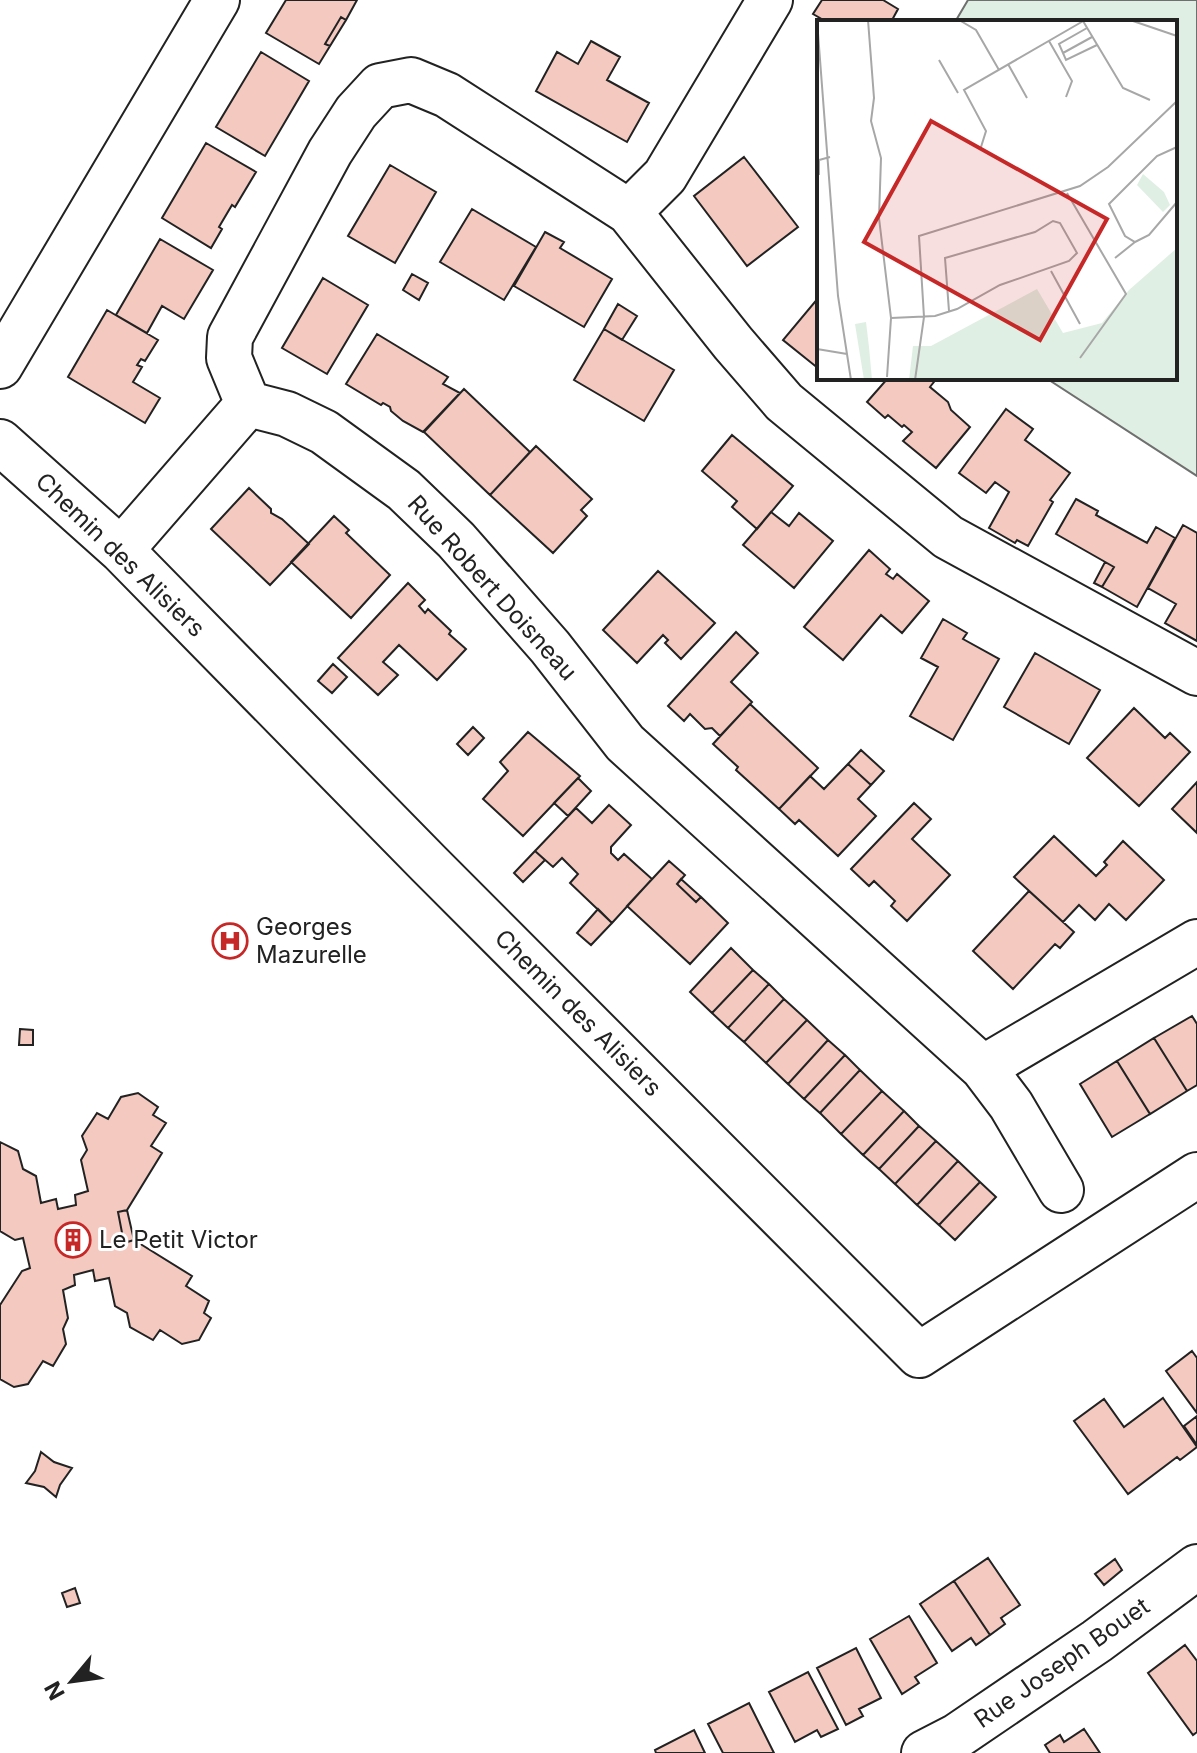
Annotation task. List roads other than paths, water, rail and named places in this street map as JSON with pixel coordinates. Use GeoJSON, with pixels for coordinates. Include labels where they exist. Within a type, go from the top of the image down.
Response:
{"type":"FeatureCollection","features":[{"type":"Feature","properties":{"kind":"street"},"geometry":{"type":"LineString","coordinates":[[0,366],[217,0]]}},
{"type":"Feature","properties":{"kind":"street"},"geometry":{"type":"LineString","coordinates":[[629,212],[665,176],[770,0]]}},
{"type":"Feature","properties":{"kind":"street"},"geometry":{"type":"LineString","coordinates":[[121,550],[248,404],[229,358],[230,337],[330,152],[356,112],[380,86],[411,80],[447,95],[629,212],[784,402],[948,537],[1197,673]]}},
{"type":"Feature","properties":{"kind":"street","name":"Rue Robert Doisneau"},"geometry":{"type":"LineString","coordinates":[[248,404],[287,414],[324,432],[404,490],[456,540],[550,647],[625,743],[983,1068],[1011,1105],[1061,1190]]}},
{"type":"Feature","properties":{"kind":"street","name":"Chemin des Alisiers"},"geometry":{"type":"LineString","coordinates":[[0,442],[121,550],[440,876],[919,1355],[1197,1175]]}},
{"type":"Feature","properties":{"kind":"street"},"geometry":{"type":"LineString","coordinates":[[983,1068],[1197,942]]}},
{"type":"Feature","properties":{"kind":"street","name":"Rue Joseph Bouet"},"geometry":{"type":"LineString","coordinates":[[924,1753],[957,1736],[1097,1641],[1197,1567]]}},
{"type":"Feature","properties":{"kind":"place","name":"Georges Mazurelle"},"geometry":{"type":"Point","coordinates":[230,941]}},
{"type":"Feature","properties":{"kind":"place","name":"Le Petit Victor"},"geometry":{"type":"Point","coordinates":[73,1240]}}]}
